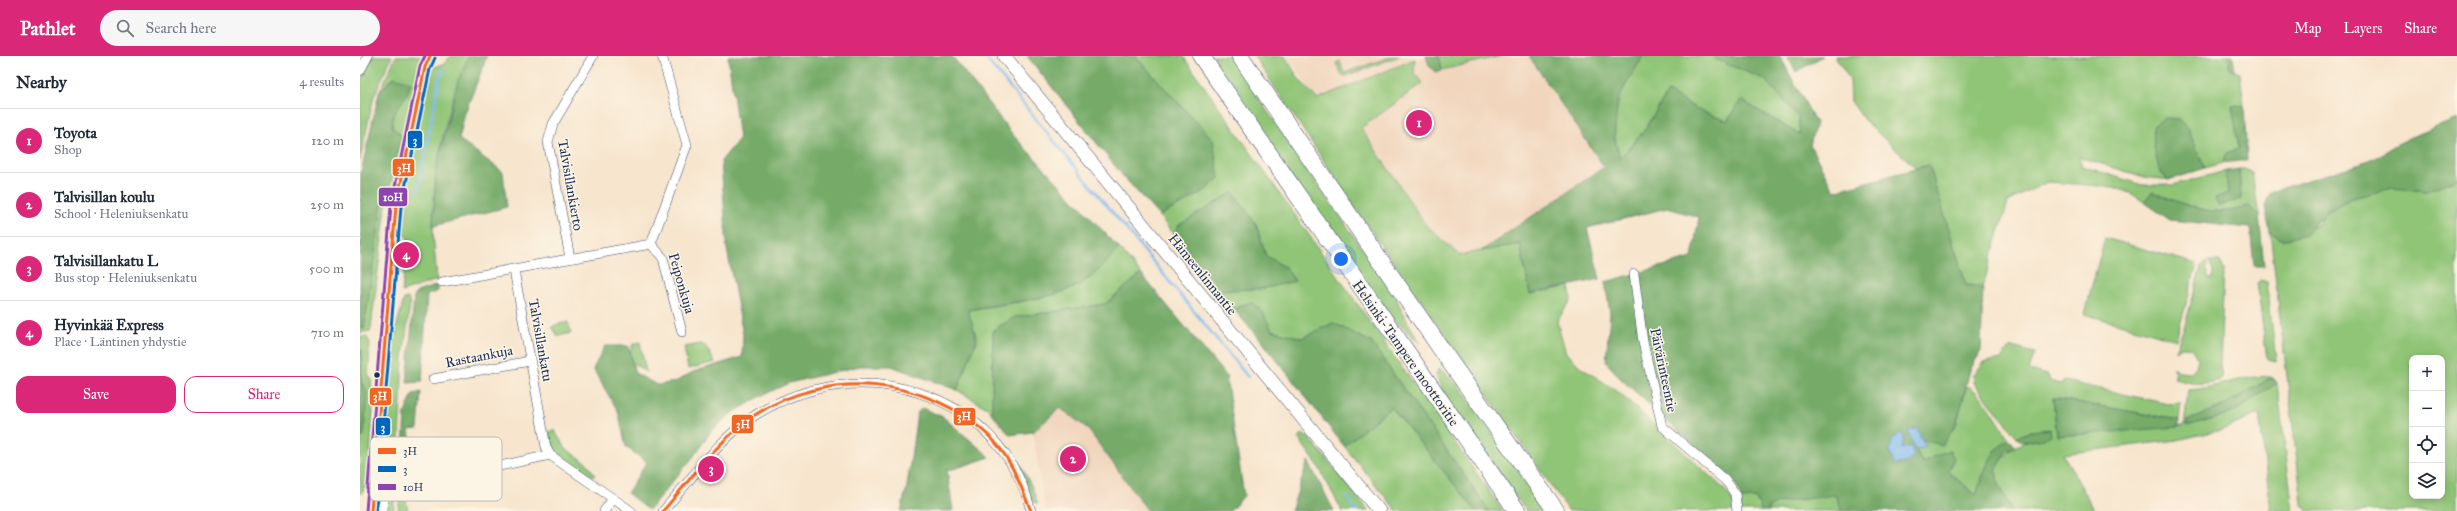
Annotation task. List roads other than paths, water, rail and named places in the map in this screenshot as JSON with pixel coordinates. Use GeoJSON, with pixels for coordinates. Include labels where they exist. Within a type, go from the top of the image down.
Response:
{"type":"FeatureCollection","features":[{"type":"Feature","properties":{"kind":"highway","name":"Helsinki-Tampere moottoritie"},"geometry":{"type":"LineString","coordinates":[[1201,56],[1256,138],[1517,511]]}},
{"type":"Feature","properties":{"kind":"highway"},"geometry":{"type":"LineString","coordinates":[[1240,56],[1457,372],[1556,511]]}},
{"type":"Feature","properties":{"kind":"main road","name":"Hämeenlinnantie"},"geometry":{"type":"LineString","coordinates":[[1004,56],[1379,511]]}},
{"type":"Feature","properties":{"kind":"main road"},"geometry":{"type":"LineString","coordinates":[[378,437],[386,316],[396,206],[426,60]]}},
{"type":"Feature","properties":{"kind":"main road"},"geometry":{"type":"LineString","coordinates":[[379,429],[380,437]]}},
{"type":"Feature","properties":{"kind":"main road"},"geometry":{"type":"LineString","coordinates":[[371,501],[371,511]]}},
{"type":"Feature","properties":{"kind":"main road"},"geometry":{"type":"LineString","coordinates":[[380,511],[381,501]]}},
{"type":"Feature","properties":{"kind":"street"},"geometry":{"type":"LineString","coordinates":[[360,71],[368,56]]}},
{"type":"Feature","properties":{"kind":"street","name":"Talvisillankierto"},"geometry":{"type":"LineString","coordinates":[[570,258],[548,142],[553,124],[593,56]]}},
{"type":"Feature","properties":{"kind":"street"},"geometry":{"type":"LineString","coordinates":[[442,282],[651,244],[687,145],[662,56]]}},
{"type":"Feature","properties":{"kind":"street","name":"Peiponkuja"},"geometry":{"type":"LineString","coordinates":[[651,244],[663,258],[682,332]]}},
{"type":"Feature","properties":{"kind":"street","name":"Talvisillankatu"},"geometry":{"type":"LineString","coordinates":[[514,270],[546,447],[550,455]]}},
{"type":"Feature","properties":{"kind":"street","name":"Päivärinteentie"},"geometry":{"type":"LineString","coordinates":[[1634,274],[1643,342],[1662,426],[1727,482],[1735,494],[1737,511]]}},
{"type":"Feature","properties":{"kind":"street","name":"Rastaankuja"},"geometry":{"type":"LineString","coordinates":[[433,379],[530,361]]}},
{"type":"Feature","properties":{"kind":"street"},"geometry":{"type":"LineString","coordinates":[[663,511],[723,442],[755,415],[808,391],[858,383],[886,384],[921,393],[947,404],[971,419],[990,436],[1010,463],[1020,480],[1031,511]]}},
{"type":"Feature","properties":{"kind":"street"},"geometry":{"type":"LineString","coordinates":[[502,466],[550,455],[631,511]]}},
{"type":"Feature","properties":{"kind":"street"},"geometry":{"type":"LineString","coordinates":[[604,511],[613,499]]}},
{"type":"Feature","properties":{"kind":"water"},"geometry":{"type":"Polygon","coordinates":[[[1917,428],[1925,447],[1916,450],[1908,431],[1917,428]]]}},
{"type":"Feature","properties":{"kind":"water"},"geometry":{"type":"Polygon","coordinates":[[[1900,433],[1904,436],[1902,449],[1911,446],[1914,456],[1907,462],[1896,465],[1890,453],[1892,441],[1900,433]]]}},
{"type":"Feature","properties":{"kind":"waterway"},"geometry":{"type":"LineString","coordinates":[[984,56],[1248,377]]}},
{"type":"Feature","properties":{"kind":"waterway"},"geometry":{"type":"LineString","coordinates":[[418,191],[439,80],[444,68]]}},
{"type":"Feature","properties":{"kind":"waterway"},"geometry":{"type":"LineString","coordinates":[[1347,497],[1357,511]]}},
{"type":"Feature","properties":{"kind":"place","name":"Toyota"},"geometry":{"type":"Point","coordinates":[1419,123]}},
{"type":"Feature","properties":{"kind":"place","name":"Hyvinkää Express"},"geometry":{"type":"Point","coordinates":[406,255]}},
{"type":"Feature","properties":{"kind":"place","name":"Talvisillan koulu"},"geometry":{"type":"Point","coordinates":[1073,459]}},
{"type":"Feature","properties":{"kind":"place","name":"Talvisillankatu L"},"geometry":{"type":"Point","coordinates":[711,469]}}]}
